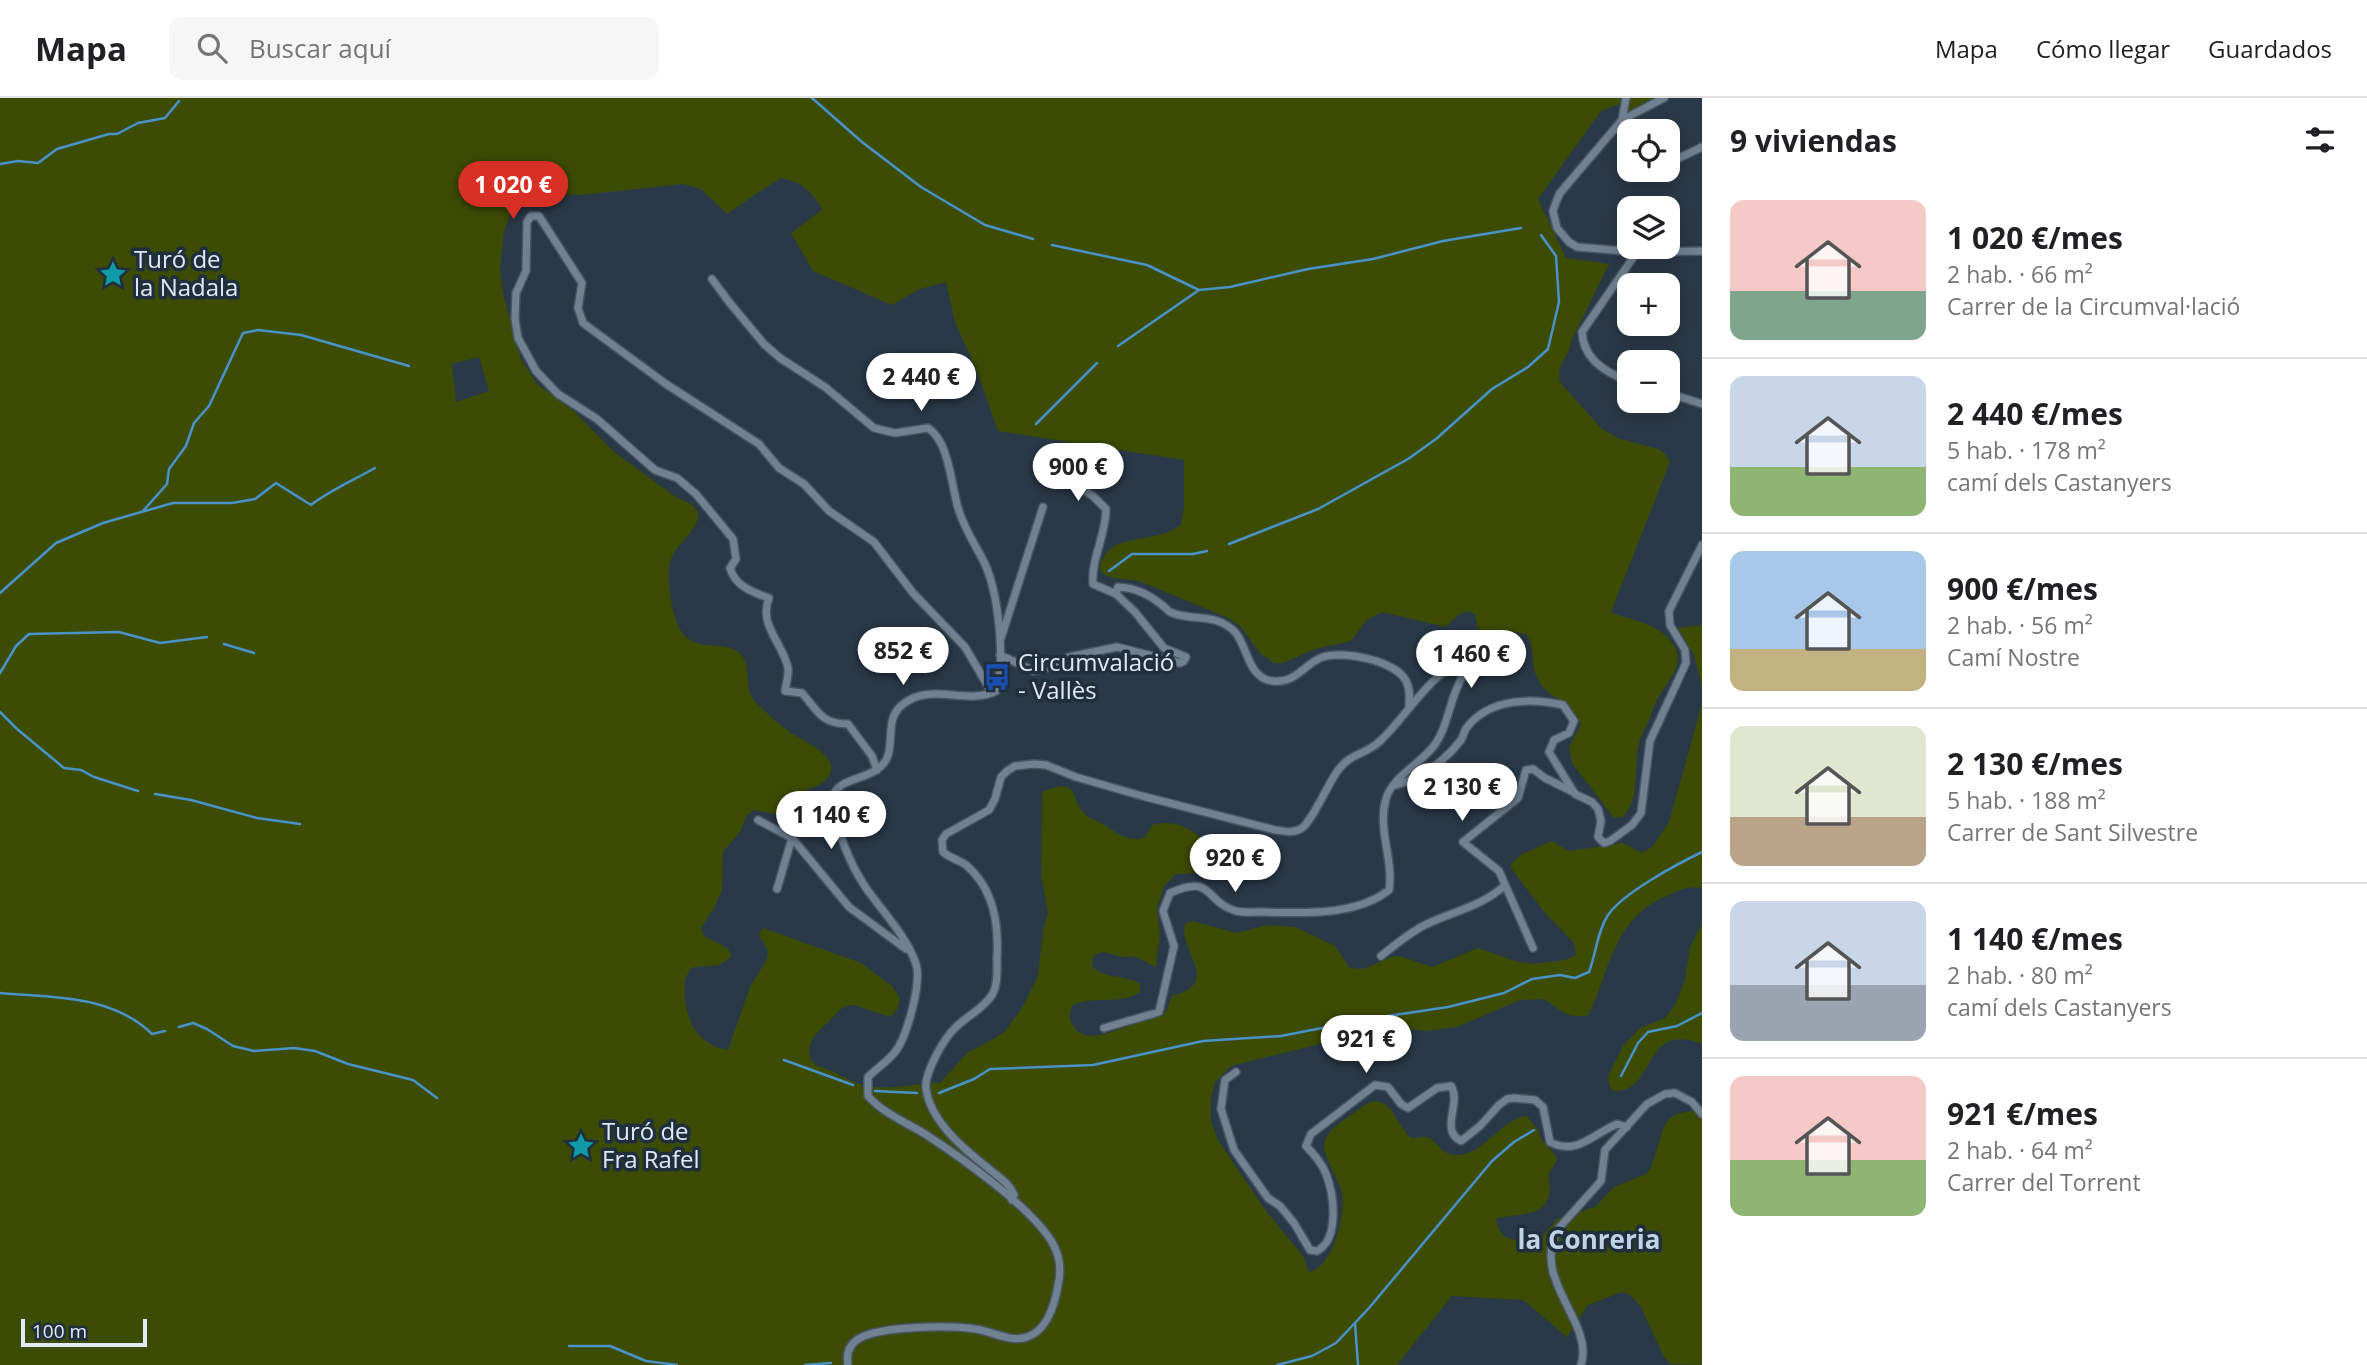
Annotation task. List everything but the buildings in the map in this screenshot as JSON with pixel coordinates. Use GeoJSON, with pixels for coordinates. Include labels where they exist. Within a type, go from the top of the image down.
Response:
{"type":"FeatureCollection","features":[{"type":"Feature","properties":{"kind":"street"},"geometry":{"type":"LineString","coordinates":[[1622,119],[1626,98]]}},
{"type":"Feature","properties":{"kind":"street"},"geometry":{"type":"LineString","coordinates":[[1624,119],[1664,98]]}},
{"type":"Feature","properties":{"kind":"street"},"geometry":{"type":"LineString","coordinates":[[1617,126],[1560,193],[1553,211],[1557,228],[1577,247],[1617,250]]}},
{"type":"Feature","properties":{"kind":"street"},"geometry":{"type":"LineString","coordinates":[[1680,158],[1702,148]]}},
{"type":"Feature","properties":{"kind":"street"},"geometry":{"type":"LineString","coordinates":[[877,770],[872,756],[848,724],[832,724],[824,719],[802,693],[785,691],[789,669],[768,626],[766,607],[769,598],[749,591],[733,577],[730,568],[736,559],[733,539],[714,514],[677,478],[655,470],[597,419],[558,394],[536,371],[518,338],[515,319],[516,293],[526,271],[527,222],[531,216],[538,216],[582,283],[578,308],[583,323],[666,384],[759,444],[779,468],[804,484],[829,511],[874,542],[913,593],[965,647],[992,693]]}},
{"type":"Feature","properties":{"kind":"street"},"geometry":{"type":"LineString","coordinates":[[1680,251],[1702,251]]}},
{"type":"Feature","properties":{"kind":"street"},"geometry":{"type":"LineString","coordinates":[[1617,377],[1589,356],[1582,344],[1582,332],[1632,259]]}},
{"type":"Feature","properties":{"kind":"street"},"geometry":{"type":"LineString","coordinates":[[712,279],[764,344],[780,358],[825,387],[874,428],[895,433],[928,428],[936,433],[965,528],[992,584],[1000,642],[996,691],[978,696],[938,692],[906,701],[890,721],[886,761],[877,770],[844,783],[833,792],[831,799],[845,851],[864,885],[910,951],[918,973],[904,1035],[894,1054],[868,1077],[868,1096],[878,1107],[937,1142],[1012,1200],[1041,1227],[1052,1243],[1059,1263],[1055,1298],[1046,1321],[1028,1337],[1015,1339],[961,1328],[917,1328],[872,1334],[850,1346],[846,1358],[848,1365]]}},
{"type":"Feature","properties":{"kind":"street"},"geometry":{"type":"LineString","coordinates":[[1680,397],[1702,404]]}},
{"type":"Feature","properties":{"kind":"street"},"geometry":{"type":"LineString","coordinates":[[1000,655],[1034,671],[1053,666],[1069,657],[1116,648],[1180,663],[1186,657],[1164,648],[1135,612],[1116,594],[1093,584],[1092,572],[1106,525],[1106,509],[1093,496],[1071,482],[1056,485]]}},
{"type":"Feature","properties":{"kind":"street"},"geometry":{"type":"LineString","coordinates":[[1000,642],[1043,507]]}},
{"type":"Feature","properties":{"kind":"street"},"geometry":{"type":"LineString","coordinates":[[1533,948],[1499,871],[1463,842],[1518,798],[1526,770],[1533,769],[1592,802],[1598,809],[1601,821],[1598,837],[1604,843],[1632,825],[1640,813],[1650,741],[1686,663],[1685,650],[1670,625],[1669,611],[1702,545]]}},
{"type":"Feature","properties":{"kind":"street"},"geometry":{"type":"LineString","coordinates":[[1116,594],[1118,587],[1139,590],[1170,612],[1224,622],[1237,634],[1254,670],[1263,679],[1275,682],[1287,680],[1326,656],[1348,654],[1368,659],[1403,676],[1410,691],[1409,707]]}},
{"type":"Feature","properties":{"kind":"street"},"geometry":{"type":"LineString","coordinates":[[1012,1200],[1014,1195],[1005,1181],[956,1141],[933,1108],[926,1090],[929,1071],[953,1030],[991,996],[996,978],[998,940],[995,911],[968,866],[943,852],[942,840],[946,834],[989,810],[1001,777],[1007,771],[1015,766],[1034,764],[1046,765],[1076,777],[1142,796],[1275,830],[1294,831],[1306,824],[1324,791],[1345,762],[1378,744],[1409,707],[1453,664],[1464,661],[1470,664],[1457,686],[1435,746],[1386,797],[1383,821],[1392,875],[1389,890],[1378,899],[1345,909],[1288,913],[1236,911],[1206,888],[1188,885],[1170,893],[1163,911],[1174,946],[1159,1012],[1104,1028]]}},
{"type":"Feature","properties":{"kind":"street"},"geometry":{"type":"LineString","coordinates":[[1395,785],[1428,771],[1461,739],[1466,727],[1478,715],[1497,705],[1541,700],[1563,705],[1574,721],[1569,733],[1554,740],[1549,752],[1575,794]]}},
{"type":"Feature","properties":{"kind":"street"},"geometry":{"type":"LineString","coordinates":[[758,820],[792,838],[849,907],[910,951]]}},
{"type":"Feature","properties":{"kind":"street"},"geometry":{"type":"LineString","coordinates":[[777,889],[792,838]]}},
{"type":"Feature","properties":{"kind":"street"},"geometry":{"type":"LineString","coordinates":[[1381,956],[1423,926],[1479,904],[1505,885]]}},
{"type":"Feature","properties":{"kind":"street"},"geometry":{"type":"LineString","coordinates":[[1236,1072],[1225,1080],[1221,1109],[1234,1150],[1268,1198],[1280,1206],[1299,1229],[1310,1250],[1317,1251],[1323,1248],[1329,1236],[1333,1208],[1327,1176],[1306,1146],[1307,1140],[1311,1134],[1375,1085],[1388,1087],[1401,1104],[1408,1108],[1437,1088],[1451,1086],[1455,1092],[1451,1131],[1453,1138],[1461,1142],[1499,1105],[1514,1098],[1535,1100],[1543,1107],[1550,1142],[1559,1147],[1573,1148],[1617,1124],[1627,1127]]}},
{"type":"Feature","properties":{"kind":"street"},"geometry":{"type":"LineString","coordinates":[[1581,1365],[1584,1348],[1559,1290],[1550,1259],[1550,1249],[1558,1229],[1601,1181],[1605,1150],[1647,1104],[1665,1094],[1675,1093],[1684,1096],[1699,1108],[1702,1114]]}},
{"type":"Feature","properties":{"kind":"green space"},"geometry":{"type":"Polygon","coordinates":[[[0,98],[1653,98],[1631,111],[1626,110],[1625,102],[1601,111],[1538,199],[1566,258],[1609,264],[1571,341],[1559,370],[1560,382],[1601,428],[1617,438],[1658,449],[1670,462],[1611,612],[1655,628],[1669,639],[1678,654],[1673,675],[1657,700],[1642,735],[1633,798],[1623,817],[1614,818],[1572,763],[1569,747],[1581,725],[1571,708],[1542,685],[1535,672],[1531,645],[1526,634],[1510,631],[1485,638],[1479,633],[1475,614],[1467,611],[1458,615],[1446,627],[1382,612],[1366,621],[1351,641],[1315,649],[1283,663],[1274,663],[1260,653],[1240,626],[1226,617],[1139,581],[1105,575],[1100,570],[1104,557],[1111,549],[1121,543],[1170,531],[1181,524],[1184,507],[1184,460],[998,431],[978,374],[955,322],[946,282],[920,289],[892,305],[813,271],[791,233],[823,209],[800,185],[780,178],[727,214],[701,189],[683,184],[581,195],[544,194],[525,200],[511,213],[504,231],[500,270],[504,297],[521,359],[537,384],[575,412],[613,451],[677,498],[691,504],[697,511],[698,519],[694,527],[675,552],[669,567],[671,599],[680,630],[696,643],[729,648],[741,654],[753,699],[788,731],[819,750],[830,763],[831,771],[827,779],[795,796],[788,813],[780,815],[754,810],[747,815],[740,832],[723,852],[722,890],[701,928],[704,936],[728,948],[731,956],[718,965],[692,968],[684,986],[693,1025],[703,1039],[718,1047],[728,1050],[750,987],[767,959],[768,951],[759,935],[763,928],[861,963],[892,986],[900,998],[897,1010],[890,1017],[854,1005],[841,1010],[813,1038],[809,1054],[814,1063],[869,1086],[940,1083],[967,1053],[1005,1031],[1022,1008],[1038,976],[1043,930],[1048,913],[1041,874],[1042,792],[1063,787],[1069,788],[1088,816],[1120,834],[1141,839],[1152,825],[1173,824],[1201,838],[1221,862],[1219,870],[1211,873],[1176,874],[1164,886],[1157,909],[1160,933],[1156,967],[1133,956],[1105,952],[1093,957],[1092,966],[1097,970],[1140,984],[1140,992],[1124,998],[1089,1001],[1072,1006],[1071,1022],[1085,1035],[1110,1032],[1166,1012],[1172,996],[1187,990],[1195,983],[1195,965],[1185,934],[1185,924],[1193,921],[1236,933],[1268,925],[1295,927],[1335,946],[1349,967],[1357,969],[1399,956],[1432,967],[1478,948],[1532,964],[1565,960],[1576,955],[1574,943],[1544,912],[1511,868],[1511,864],[1522,854],[1552,841],[1569,851],[1623,843],[1642,853],[1653,846],[1669,822],[1702,704],[1702,888],[1682,889],[1637,915],[1617,944],[1589,1015],[1569,1015],[1544,999],[1520,1000],[1457,1027],[1427,1031],[1369,1025],[1343,1030],[1320,1044],[1230,1067],[1215,1082],[1211,1099],[1211,1122],[1218,1140],[1266,1211],[1303,1256],[1309,1272],[1325,1260],[1331,1250],[1342,1213],[1342,1193],[1325,1152],[1325,1141],[1335,1126],[1370,1103],[1376,1101],[1389,1107],[1411,1138],[1428,1137],[1447,1153],[1461,1155],[1481,1146],[1518,1118],[1527,1116],[1558,1159],[1549,1173],[1548,1199],[1544,1206],[1537,1210],[1496,1219],[1498,1228],[1505,1237],[1534,1246],[1557,1219],[1595,1207],[1614,1187],[1646,1174],[1651,1168],[1664,1126],[1669,1119],[1676,1114],[1702,1109],[1702,1365],[1670,1364],[1664,1357],[1641,1307],[1630,1295],[1622,1292],[1588,1305],[1567,1337],[1523,1300],[1452,1296],[1397,1365],[0,1365],[0,98]],[[479,357],[452,364],[456,402],[489,391],[479,357]]]}},
{"type":"Feature","properties":{"kind":"green space"},"geometry":{"type":"Polygon","coordinates":[[[1702,625],[1702,687],[1694,655],[1678,628],[1702,625]]]}},
{"type":"Feature","properties":{"kind":"green space"},"geometry":{"type":"Polygon","coordinates":[[[1702,924],[1702,1044],[1683,1039],[1669,1042],[1659,1049],[1637,1082],[1627,1089],[1613,1091],[1608,1076],[1623,1046],[1640,1028],[1665,1018],[1675,1005],[1685,980],[1690,947],[1702,924]]]}},
{"type":"Feature","properties":{"kind":"waterway"},"geometry":{"type":"LineString","coordinates":[[812,98],[862,142],[921,187],[985,225],[1033,239]]}},
{"type":"Feature","properties":{"kind":"waterway"},"geometry":{"type":"LineString","coordinates":[[0,164],[18,161],[38,163],[57,149],[117,134],[138,123],[165,118],[179,101]]}},
{"type":"Feature","properties":{"kind":"waterway"},"geometry":{"type":"LineString","coordinates":[[1052,245],[1147,265],[1199,290],[1230,287],[1308,269],[1373,259],[1443,241],[1521,228]]}},
{"type":"Feature","properties":{"kind":"waterway"},"geometry":{"type":"LineString","coordinates":[[1229,544],[1318,509],[1408,459],[1436,439],[1492,389],[1528,367],[1548,349],[1559,302],[1556,256],[1541,235]]}},
{"type":"Feature","properties":{"kind":"waterway"},"geometry":{"type":"LineString","coordinates":[[1118,346],[1199,290]]}},
{"type":"Feature","properties":{"kind":"waterway"},"geometry":{"type":"LineString","coordinates":[[143,511],[167,484],[169,469],[186,446],[194,423],[209,406],[243,333],[258,330],[301,335],[409,366]]}},
{"type":"Feature","properties":{"kind":"waterway"},"geometry":{"type":"LineString","coordinates":[[1036,424],[1097,363]]}},
{"type":"Feature","properties":{"kind":"waterway"},"geometry":{"type":"LineString","coordinates":[[0,593],[56,543],[103,523],[173,503],[232,503],[255,499],[276,483],[311,505],[375,468]]}},
{"type":"Feature","properties":{"kind":"waterway"},"geometry":{"type":"LineString","coordinates":[[1109,571],[1132,554],[1193,554],[1207,551]]}},
{"type":"Feature","properties":{"kind":"waterway"},"geometry":{"type":"LineString","coordinates":[[0,673],[16,646],[29,634],[119,632],[160,643],[207,637]]}},
{"type":"Feature","properties":{"kind":"waterway"},"geometry":{"type":"LineString","coordinates":[[224,644],[254,653]]}},
{"type":"Feature","properties":{"kind":"waterway"},"geometry":{"type":"LineString","coordinates":[[0,712],[64,768],[81,770],[138,791]]}},
{"type":"Feature","properties":{"kind":"waterway"},"geometry":{"type":"LineString","coordinates":[[155,794],[191,800],[257,818],[300,824]]}},
{"type":"Feature","properties":{"kind":"waterway"},"geometry":{"type":"LineString","coordinates":[[939,1093],[974,1079],[990,1069],[1093,1065],[1203,1041],[1281,1036],[1448,1007],[1504,993],[1532,979],[1560,975],[1575,978],[1589,972],[1601,929],[1615,906],[1651,880],[1702,852]]}},
{"type":"Feature","properties":{"kind":"waterway"},"geometry":{"type":"LineString","coordinates":[[0,993],[80,1000],[118,1011],[152,1034],[165,1031]]}},
{"type":"Feature","properties":{"kind":"waterway"},"geometry":{"type":"LineString","coordinates":[[1621,1076],[1638,1043],[1648,1032],[1677,1026],[1702,1013]]}},
{"type":"Feature","properties":{"kind":"waterway"},"geometry":{"type":"LineString","coordinates":[[179,1027],[193,1023],[233,1046],[254,1051],[294,1048],[315,1051],[348,1064],[413,1080],[437,1098]]}},
{"type":"Feature","properties":{"kind":"waterway"},"geometry":{"type":"LineString","coordinates":[[784,1060],[853,1085]]}},
{"type":"Feature","properties":{"kind":"waterway"},"geometry":{"type":"LineString","coordinates":[[875,1091],[917,1093]]}},
{"type":"Feature","properties":{"kind":"waterway"},"geometry":{"type":"LineString","coordinates":[[1277,1365],[1312,1356],[1336,1343],[1369,1308],[1492,1161],[1514,1142],[1534,1130]]}},
{"type":"Feature","properties":{"kind":"waterway"},"geometry":{"type":"LineString","coordinates":[[1355,1323],[1358,1365]]}},
{"type":"Feature","properties":{"kind":"waterway"},"geometry":{"type":"LineString","coordinates":[[569,1346],[610,1346],[646,1361],[677,1365]]}},
{"type":"Feature","properties":{"kind":"waterway"},"geometry":{"type":"LineString","coordinates":[[805,1365],[831,1363]]}},
{"type":"Feature","properties":{"kind":"place","name":"Turó de la Nadala"},"geometry":{"type":"Point","coordinates":[113,274]}},
{"type":"Feature","properties":{"kind":"place","name":"Circumvalació - Vallès"},"geometry":{"type":"Point","coordinates":[997,677]}},
{"type":"Feature","properties":{"kind":"place","name":"Turó de Fra Rafel"},"geometry":{"type":"Point","coordinates":[581,1146]}},
{"type":"Feature","properties":{"kind":"district","name":"la Conreria"},"geometry":{"type":"Point","coordinates":[1589,1240]}}]}
